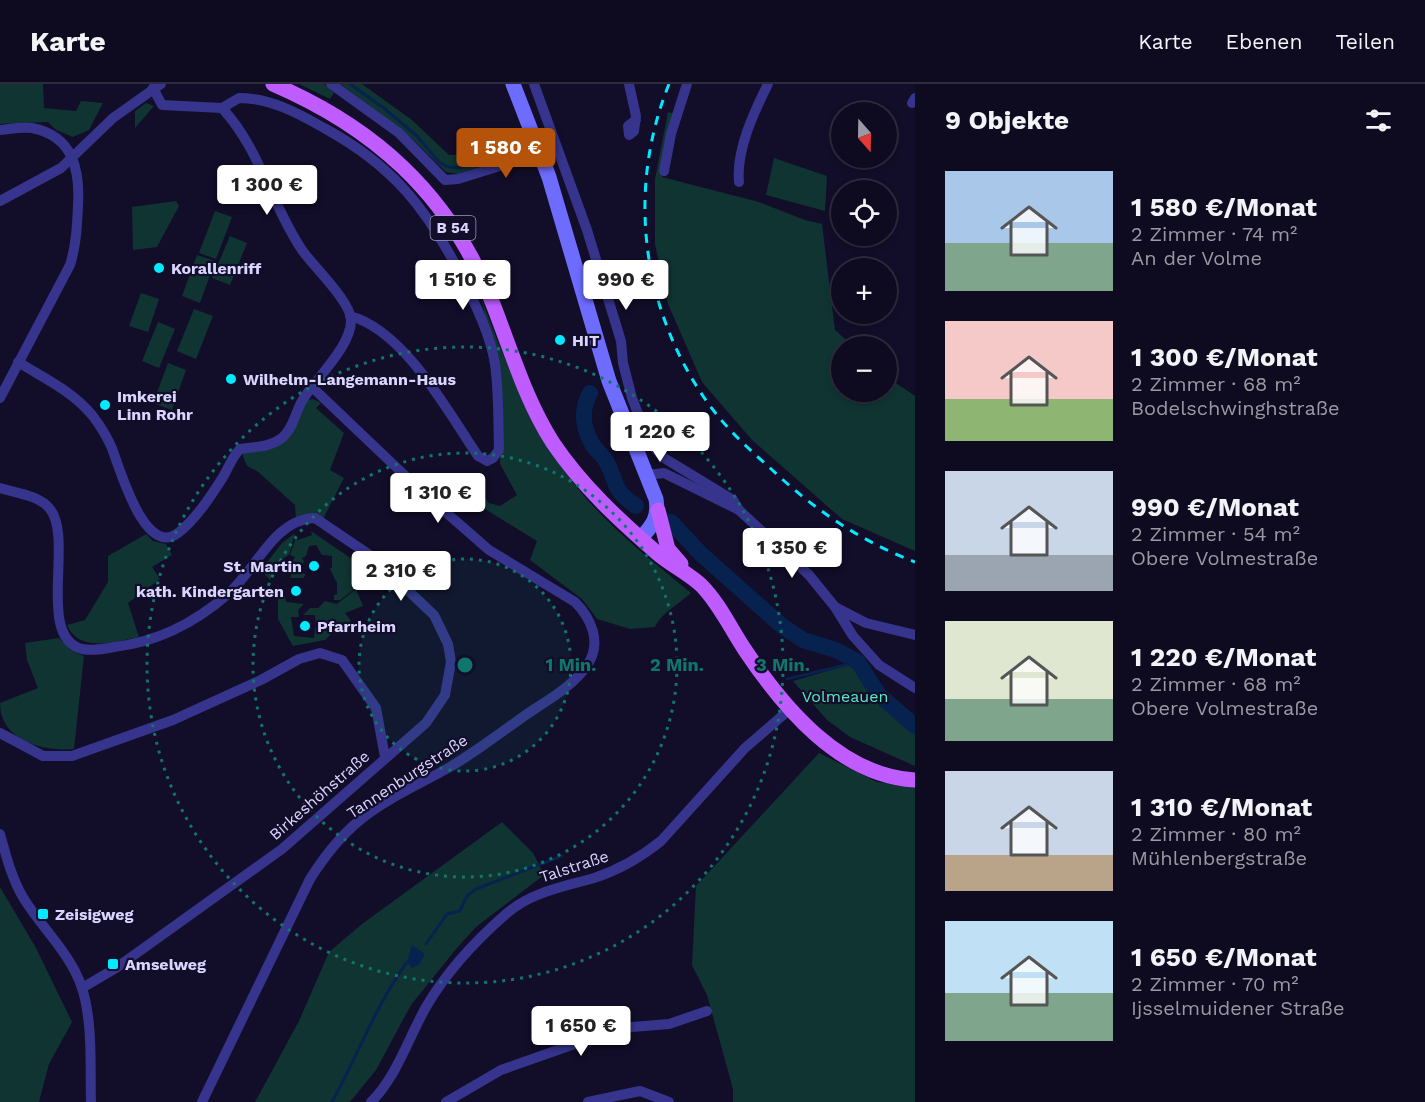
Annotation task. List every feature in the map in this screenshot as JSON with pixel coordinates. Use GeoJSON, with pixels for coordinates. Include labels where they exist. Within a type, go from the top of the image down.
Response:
{"type":"FeatureCollection","features":[{"type":"Feature","properties":{"kind":"main road","name":"B 54"},"geometry":{"type":"LineString","coordinates":[[273,84],[324,108],[372,138],[430,196],[455,230],[479,275],[530,397],[552,441],[571,468],[602,504],[710,595],[748,655],[790,709],[818,736],[844,755],[872,770],[915,780]]}},
{"type":"Feature","properties":{"kind":"main road"},"geometry":{"type":"LineString","coordinates":[[513,84],[541,153],[609,381],[647,475],[668,549],[699,584]]}},
{"type":"Feature","properties":{"kind":"main road"},"geometry":{"type":"LineString","coordinates":[[641,538],[652,526],[658,510]]}},
{"type":"Feature","properties":{"kind":"street"},"geometry":{"type":"LineString","coordinates":[[331,84],[399,134],[446,180],[462,178],[541,153]]}},
{"type":"Feature","properties":{"kind":"street"},"geometry":{"type":"LineString","coordinates":[[534,84],[588,230],[621,341],[622,363],[632,398],[649,442],[664,458],[733,500],[739,510],[809,575],[835,607],[853,636],[879,665],[915,688]]}},
{"type":"Feature","properties":{"kind":"street"},"geometry":{"type":"LineString","coordinates":[[629,84],[636,120]]}},
{"type":"Feature","properties":{"kind":"street"},"geometry":{"type":"LineString","coordinates":[[664,171],[671,134],[687,84]]}},
{"type":"Feature","properties":{"kind":"street"},"geometry":{"type":"LineString","coordinates":[[739,182],[738,170],[751,123],[768,84]]}},
{"type":"Feature","properties":{"kind":"street"},"geometry":{"type":"LineString","coordinates":[[0,201],[61,168],[113,118],[157,86],[162,105],[222,108],[239,98],[281,106],[364,151],[407,190],[447,247],[479,311],[494,361],[498,390],[499,450],[494,458],[487,460],[478,456],[405,355],[365,320],[350,316]]}},
{"type":"Feature","properties":{"kind":"street"},"geometry":{"type":"LineString","coordinates":[[18,362],[73,395],[93,417],[111,446],[127,490],[141,518],[151,532],[167,537],[176,535],[206,503],[240,450],[266,445],[283,437],[294,422],[302,401],[342,346],[352,322],[342,301],[302,250],[250,144],[222,108]]}},
{"type":"Feature","properties":{"kind":"street"},"geometry":{"type":"LineString","coordinates":[[0,130],[31,128],[48,133],[60,142],[73,157],[80,182],[76,247],[62,282],[18,362],[6,373],[0,398]]}},
{"type":"Feature","properties":{"kind":"street","name":"Tannenburgstraße"},"geometry":{"type":"LineString","coordinates":[[202,1102],[310,879],[324,856],[360,820],[452,766],[577,678],[589,662],[594,649],[593,634],[585,612],[575,602],[489,550],[418,488],[313,388]]}},
{"type":"Feature","properties":{"kind":"street"},"geometry":{"type":"LineString","coordinates":[[647,475],[664,473],[739,510]]}},
{"type":"Feature","properties":{"kind":"street"},"geometry":{"type":"LineString","coordinates":[[0,488],[32,497],[46,505],[54,516],[58,537],[61,627],[71,643],[81,649],[96,650],[135,645],[190,622],[229,593],[286,528],[297,521],[315,518],[332,528],[374,558],[418,599],[434,615],[448,644],[451,662],[445,694],[426,723],[385,757]]}},
{"type":"Feature","properties":{"kind":"street"},"geometry":{"type":"LineString","coordinates":[[835,607],[866,623],[915,635]]}},
{"type":"Feature","properties":{"kind":"street","name":"Birkeshöhstraße"},"geometry":{"type":"LineString","coordinates":[[0,733],[43,756],[72,756],[173,720],[261,680],[299,659],[320,654],[342,660],[376,708],[385,757],[345,797],[282,849],[116,968],[82,987]]}},
{"type":"Feature","properties":{"kind":"street","name":"Talstraße"},"geometry":{"type":"LineString","coordinates":[[371,1102],[390,1079],[442,983],[476,941],[508,912],[539,892],[614,870],[648,852],[662,841],[745,748],[790,709]]}},
{"type":"Feature","properties":{"kind":"street"},"geometry":{"type":"LineString","coordinates":[[0,834],[13,875],[24,897],[54,940],[82,987],[88,1024],[91,1102]]}},
{"type":"Feature","properties":{"kind":"street"},"geometry":{"type":"LineString","coordinates":[[446,1102],[501,1070],[620,1028],[669,1024],[707,1011]]}},
{"type":"Feature","properties":{"kind":"street"},"geometry":{"type":"LineString","coordinates":[[588,1102],[631,1091],[653,1094],[669,1102]]}},
{"type":"Feature","properties":{"kind":"green space"},"geometry":{"type":"Polygon","coordinates":[[[0,84],[43,84],[44,108],[76,111],[81,101],[103,103],[89,130],[73,137],[56,130],[48,122],[0,124],[0,84]]]}},
{"type":"Feature","properties":{"kind":"green space"},"geometry":{"type":"Polygon","coordinates":[[[299,84],[324,84],[334,93],[330,99],[299,84]]]}},
{"type":"Feature","properties":{"kind":"green space"},"geometry":{"type":"Polygon","coordinates":[[[340,84],[362,84],[412,120],[449,155],[461,155],[476,145],[490,141],[511,145],[521,152],[458,174],[446,172],[411,138],[340,84]]]}},
{"type":"Feature","properties":{"kind":"green space"},"geometry":{"type":"Polygon","coordinates":[[[146,103],[154,106],[135,128],[135,111],[146,103]]]}},
{"type":"Feature","properties":{"kind":"green space"},"geometry":{"type":"Polygon","coordinates":[[[668,112],[675,114],[662,177],[759,202],[805,220],[822,224],[831,297],[831,324],[834,324],[835,330],[842,336],[831,336],[831,402],[897,402],[897,384],[915,396],[915,551],[842,519],[752,440],[702,382],[668,304],[655,244],[655,179],[668,112]]]}},
{"type":"Feature","properties":{"kind":"green space"},"geometry":{"type":"Polygon","coordinates":[[[774,158],[827,176],[825,211],[766,195],[774,158]]]}},
{"type":"Feature","properties":{"kind":"green space"},"geometry":{"type":"Polygon","coordinates":[[[176,201],[179,206],[157,247],[133,250],[132,207],[176,201]]]}},
{"type":"Feature","properties":{"kind":"green space"},"geometry":{"type":"Polygon","coordinates":[[[215,211],[232,217],[216,259],[199,253],[215,211]]]}},
{"type":"Feature","properties":{"kind":"green space"},"geometry":{"type":"Polygon","coordinates":[[[230,236],[247,243],[230,285],[212,278],[230,236]]]}},
{"type":"Feature","properties":{"kind":"green space"},"geometry":{"type":"Polygon","coordinates":[[[197,255],[215,261],[200,303],[182,296],[197,255]]]}},
{"type":"Feature","properties":{"kind":"green space"},"geometry":{"type":"Polygon","coordinates":[[[141,293],[159,299],[148,332],[129,326],[141,293]]]}},
{"type":"Feature","properties":{"kind":"green space"},"geometry":{"type":"Polygon","coordinates":[[[481,298],[507,365],[527,408],[564,470],[577,488],[607,520],[691,593],[666,613],[655,627],[630,629],[597,619],[582,599],[530,560],[537,541],[472,501],[480,491],[489,503],[500,506],[517,495],[500,464],[501,384],[481,298]]]}},
{"type":"Feature","properties":{"kind":"green space"},"geometry":{"type":"Polygon","coordinates":[[[194,309],[213,316],[196,359],[177,351],[194,309]]]}},
{"type":"Feature","properties":{"kind":"green space"},"geometry":{"type":"Polygon","coordinates":[[[158,322],[175,329],[159,368],[142,361],[158,322]]]}},
{"type":"Feature","properties":{"kind":"green space"},"geometry":{"type":"Polygon","coordinates":[[[168,363],[186,370],[172,410],[153,403],[168,363]]]}},
{"type":"Feature","properties":{"kind":"green space"},"geometry":{"type":"Polygon","coordinates":[[[313,399],[321,403],[316,408],[344,433],[330,470],[344,478],[322,521],[296,521],[295,505],[257,471],[247,466],[240,449],[278,441],[302,401],[313,399]]]}},
{"type":"Feature","properties":{"kind":"green space"},"geometry":{"type":"Polygon","coordinates":[[[311,531],[365,568],[361,573],[364,582],[340,600],[334,600],[334,595],[337,594],[337,583],[330,569],[332,556],[322,555],[316,545],[309,546],[306,556],[302,558],[304,561],[300,571],[306,575],[303,578],[290,578],[293,569],[291,563],[295,557],[290,555],[296,537],[298,540],[312,535],[311,531]]]}},
{"type":"Feature","properties":{"kind":"green space"},"geometry":{"type":"Polygon","coordinates":[[[295,533],[289,555],[282,559],[270,580],[261,570],[282,543],[295,533]]]}},
{"type":"Feature","properties":{"kind":"green space"},"geometry":{"type":"Polygon","coordinates":[[[146,534],[153,541],[166,544],[172,555],[152,567],[160,579],[128,603],[139,637],[109,643],[80,639],[67,625],[85,620],[108,582],[108,556],[146,534]]]}},
{"type":"Feature","properties":{"kind":"green space"},"geometry":{"type":"Polygon","coordinates":[[[356,589],[363,606],[345,613],[351,621],[337,634],[334,631],[325,640],[293,646],[278,619],[278,598],[285,596],[286,602],[304,604],[298,610],[299,617],[291,617],[294,636],[314,638],[315,628],[319,628],[316,627],[315,615],[303,615],[310,608],[318,608],[325,601],[337,604],[356,589]]]}},
{"type":"Feature","properties":{"kind":"green space"},"geometry":{"type":"Polygon","coordinates":[[[59,638],[71,650],[84,656],[74,749],[37,746],[16,735],[7,727],[0,703],[38,688],[27,660],[25,643],[59,638]]]}},
{"type":"Feature","properties":{"kind":"green space","name":"Volmeauen"},"geometry":{"type":"Polygon","coordinates":[[[858,662],[879,695],[915,726],[915,766],[850,737],[827,720],[793,681],[858,662]]]}},
{"type":"Feature","properties":{"kind":"green space"},"geometry":{"type":"Polygon","coordinates":[[[819,753],[877,782],[915,786],[915,1102],[733,1102],[733,1089],[707,995],[692,965],[696,886],[819,753]]]}},
{"type":"Feature","properties":{"kind":"green space"},"geometry":{"type":"Polygon","coordinates":[[[502,822],[533,853],[544,875],[476,927],[456,949],[411,1005],[376,1070],[350,1102],[255,1102],[299,1021],[329,952],[362,924],[502,822]]]}},
{"type":"Feature","properties":{"kind":"green space"},"geometry":{"type":"Polygon","coordinates":[[[0,887],[36,948],[72,1022],[49,1064],[39,1102],[0,1102],[0,887]]]}},
{"type":"Feature","properties":{"kind":"water"},"geometry":{"type":"Polygon","coordinates":[[[412,945],[425,954],[419,965],[412,968],[407,962],[412,945]]]}},
{"type":"Feature","properties":{"kind":"waterway"},"geometry":{"type":"LineString","coordinates":[[350,84],[417,136],[439,162],[448,167],[461,168],[488,152],[514,158]]}},
{"type":"Feature","properties":{"kind":"waterway"},"geometry":{"type":"LineString","coordinates":[[590,393],[584,411],[584,424],[588,436],[606,461],[622,495],[636,506]]}},
{"type":"Feature","properties":{"kind":"waterway"},"geometry":{"type":"LineString","coordinates":[[671,522],[701,554],[782,626],[803,640],[836,650],[858,662],[879,695],[915,726]]}},
{"type":"Feature","properties":{"kind":"waterway"},"geometry":{"type":"LineString","coordinates":[[787,679],[858,662]]}},
{"type":"Feature","properties":{"kind":"waterway"},"geometry":{"type":"LineString","coordinates":[[426,944],[447,914],[460,911],[467,896],[476,889],[562,856]]}},
{"type":"Feature","properties":{"kind":"waterway"},"geometry":{"type":"LineString","coordinates":[[332,1102],[377,1013],[407,962]]}},
{"type":"Feature","properties":{"kind":"railway"},"geometry":{"type":"LineString","coordinates":[[669,84],[656,123],[648,164],[645,204],[647,244],[654,284],[666,323],[682,360],[717,415],[742,442],[802,496],[855,533],[915,562]]}},
{"type":"Feature","properties":{"kind":"place","name":"Korallenriff"},"geometry":{"type":"Point","coordinates":[159,268]}},
{"type":"Feature","properties":{"kind":"place","name":"HIT"},"geometry":{"type":"Point","coordinates":[560,340]}},
{"type":"Feature","properties":{"kind":"place","name":"Wilhelm-Langemann-Haus"},"geometry":{"type":"Point","coordinates":[231,379]}},
{"type":"Feature","properties":{"kind":"place","name":"Imkerei Linn Rohr"},"geometry":{"type":"Point","coordinates":[105,405]}},
{"type":"Feature","properties":{"kind":"place","name":"St. Martin"},"geometry":{"type":"Point","coordinates":[314,566]}},
{"type":"Feature","properties":{"kind":"place","name":"kath. Kindergarten"},"geometry":{"type":"Point","coordinates":[296,591]}},
{"type":"Feature","properties":{"kind":"place","name":"Pfarrheim"},"geometry":{"type":"Point","coordinates":[305,626]}},
{"type":"Feature","properties":{"kind":"place","name":"Zeisigweg"},"geometry":{"type":"Point","coordinates":[43,914]}},
{"type":"Feature","properties":{"kind":"place","name":"Amselweg"},"geometry":{"type":"Point","coordinates":[113,964]}}]}
